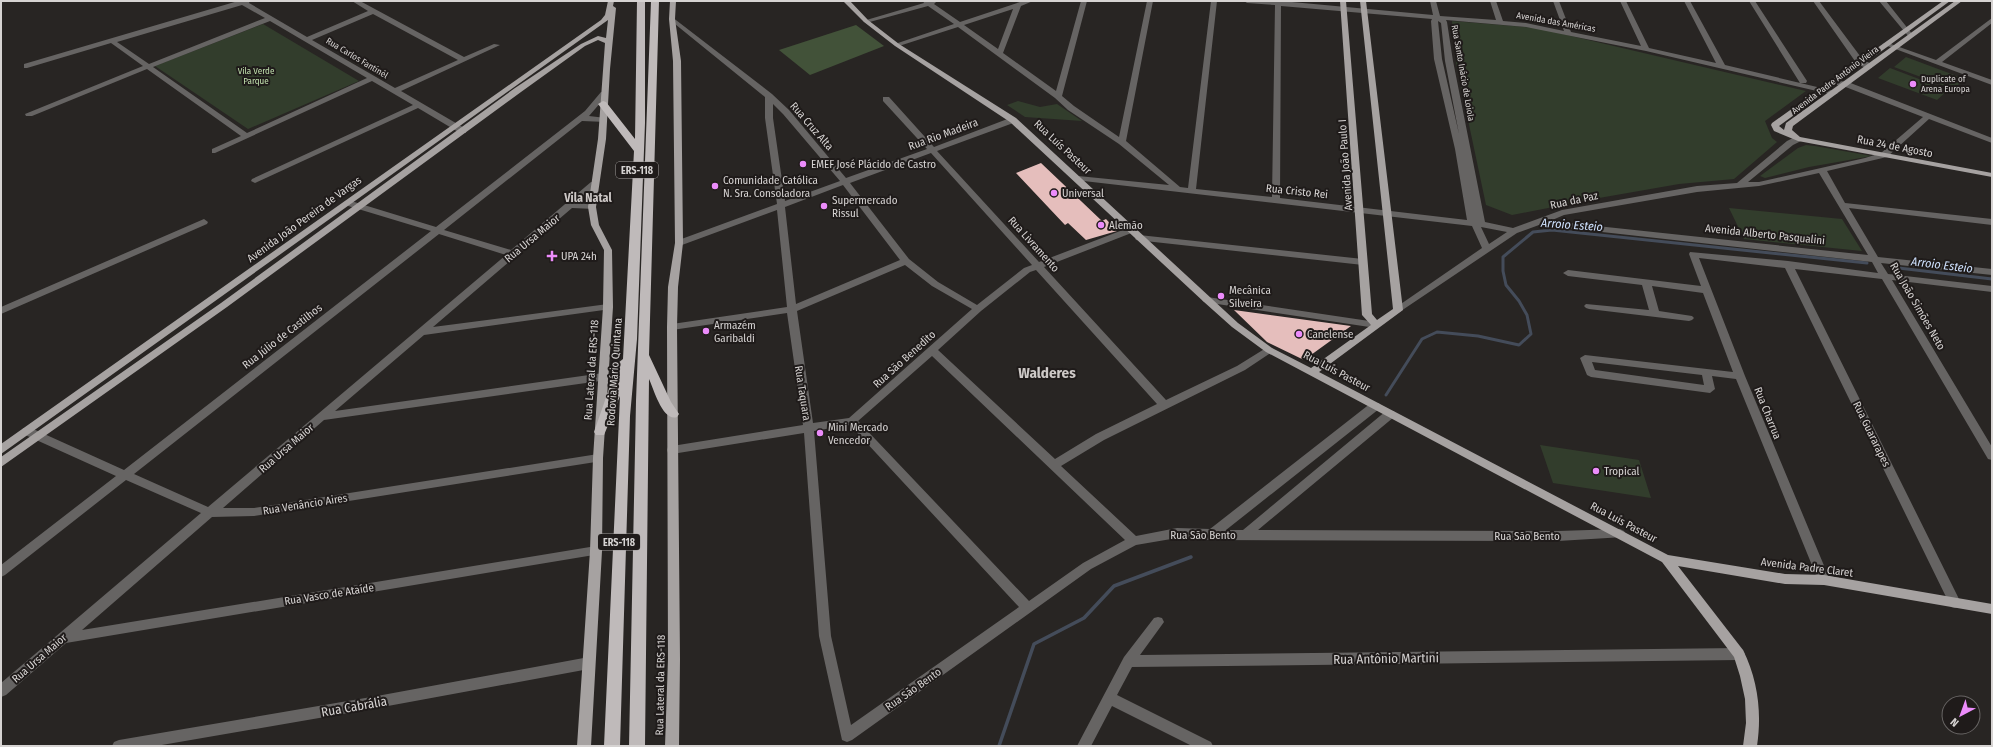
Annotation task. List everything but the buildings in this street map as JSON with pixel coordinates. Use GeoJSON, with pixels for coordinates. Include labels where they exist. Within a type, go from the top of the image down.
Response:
{"type":"FeatureCollection","features":[{"type":"Feature","properties":{"kind":"highway","name":"Rodovia Mário Quintana"},"geometry":{"type":"LineString","coordinates":[[612,746],[624,416],[631,339],[638,150],[641,1]]}},
{"type":"Feature","properties":{"kind":"highway","name":"ERS-118"},"geometry":{"type":"LineString","coordinates":[[637,746],[644,355],[655,1]]}},
{"type":"Feature","properties":{"kind":"highway"},"geometry":{"type":"LineString","coordinates":[[603,104],[638,150]]}},
{"type":"Feature","properties":{"kind":"highway"},"geometry":{"type":"LineString","coordinates":[[600,432],[612,401],[631,339]]}},
{"type":"Feature","properties":{"kind":"highway"},"geometry":{"type":"LineString","coordinates":[[644,355],[666,404],[673,414]]}},
{"type":"Feature","properties":{"kind":"main road","name":"Avenida João Pereira de Vargas"},"geometry":{"type":"LineString","coordinates":[[1,450],[585,34],[608,16],[612,1]]}},
{"type":"Feature","properties":{"kind":"main road","name":"Rua Lateral da ERS-118"},"geometry":{"type":"LineString","coordinates":[[584,746],[596,552],[598,458],[608,307],[608,250],[595,225],[592,207],[594,184],[602,139],[603,104],[610,42],[612,1]]}},
{"type":"Feature","properties":{"kind":"main road","name":"Rua Lateral da ERS-118"},"geometry":{"type":"LineString","coordinates":[[672,746],[674,659],[672,327],[673,286],[678,243],[677,61],[672,19],[673,1]]}},
{"type":"Feature","properties":{"kind":"main road","name":"Rua Luís Pasteur"},"geometry":{"type":"LineString","coordinates":[[846,1],[866,21],[897,45],[1013,120],[1078,178],[1130,230],[1245,334],[1269,350],[1666,559],[1739,654],[1745,668],[1752,698],[1750,746]]}},
{"type":"Feature","properties":{"kind":"main road","name":"Avenida Padre Antônio Vieira"},"geometry":{"type":"LineString","coordinates":[[1797,138],[1788,131],[1788,127],[1894,47],[1908,33],[1947,3],[1959,1]]}},
{"type":"Feature","properties":{"kind":"main road","name":"Avenida João Paulo I"},"geometry":{"type":"LineString","coordinates":[[1343,5],[1367,316],[1376,325]]}},
{"type":"Feature","properties":{"kind":"main road"},"geometry":{"type":"LineString","coordinates":[[1363,6],[1398,310]]}},
{"type":"Feature","properties":{"kind":"main road","name":"Avenida Padre Antônio Vieira"},"geometry":{"type":"LineString","coordinates":[[1797,138],[1777,129],[1775,125],[1886,44],[1908,33]]}},
{"type":"Feature","properties":{"kind":"main road"},"geometry":{"type":"LineString","coordinates":[[585,34],[593,34],[596,35],[596,38],[602,38],[610,42]]}},
{"type":"Feature","properties":{"kind":"main road","name":"Avenida João Pereira de Vargas"},"geometry":{"type":"LineString","coordinates":[[1,463],[224,305],[518,90],[596,38]]}},
{"type":"Feature","properties":{"kind":"main road"},"geometry":{"type":"LineString","coordinates":[[510,88],[518,90]]}},
{"type":"Feature","properties":{"kind":"main road","name":"Rua 24 de Agosto"},"geometry":{"type":"LineString","coordinates":[[1797,138],[1992,175]]}},
{"type":"Feature","properties":{"kind":"main road"},"geometry":{"type":"LineString","coordinates":[[213,300],[224,305]]}},
{"type":"Feature","properties":{"kind":"main road","name":"Rua da Paz"},"geometry":{"type":"LineString","coordinates":[[1312,372],[1398,310]]}},
{"type":"Feature","properties":{"kind":"main road"},"geometry":{"type":"LineString","coordinates":[[122,363],[134,369]]}},
{"type":"Feature","properties":{"kind":"main road","name":"Avenida Padre Claret"},"geometry":{"type":"LineString","coordinates":[[1666,559],[1785,579],[1824,580],[1992,609]]}},
{"type":"Feature","properties":{"kind":"street"},"geometry":{"type":"LineString","coordinates":[[27,66],[244,1]]}},
{"type":"Feature","properties":{"kind":"street","name":"Rua Carlos Fantinél"},"geometry":{"type":"LineString","coordinates":[[244,1],[270,18],[463,131]]}},
{"type":"Feature","properties":{"kind":"street"},"geometry":{"type":"LineString","coordinates":[[355,1],[464,60]]}},
{"type":"Feature","properties":{"kind":"street"},"geometry":{"type":"LineString","coordinates":[[897,45],[1030,1]]}},
{"type":"Feature","properties":{"kind":"street"},"geometry":{"type":"LineString","coordinates":[[1058,96],[1084,1]]}},
{"type":"Feature","properties":{"kind":"street"},"geometry":{"type":"LineString","coordinates":[[1122,142],[1150,1]]}},
{"type":"Feature","properties":{"kind":"street"},"geometry":{"type":"LineString","coordinates":[[1192,191],[1214,1]]}},
{"type":"Feature","properties":{"kind":"street","name":"Avenida das Américas"},"geometry":{"type":"LineString","coordinates":[[1247,1],[1363,6],[1436,15],[1499,20],[1567,30],[1721,65],[1828,86]]}},
{"type":"Feature","properties":{"kind":"street","name":"Avenida das Américas"},"geometry":{"type":"LineString","coordinates":[[1303,1],[1343,5]]}},
{"type":"Feature","properties":{"kind":"street"},"geometry":{"type":"LineString","coordinates":[[1433,1],[1436,15]]}},
{"type":"Feature","properties":{"kind":"street"},"geometry":{"type":"LineString","coordinates":[[1493,1],[1499,20]]}},
{"type":"Feature","properties":{"kind":"street"},"geometry":{"type":"LineString","coordinates":[[1556,1],[1567,30]]}},
{"type":"Feature","properties":{"kind":"street"},"geometry":{"type":"LineString","coordinates":[[1623,1],[1644,47]]}},
{"type":"Feature","properties":{"kind":"street"},"geometry":{"type":"LineString","coordinates":[[1687,1],[1721,65]]}},
{"type":"Feature","properties":{"kind":"street"},"geometry":{"type":"LineString","coordinates":[[1752,1],[1803,81]]}},
{"type":"Feature","properties":{"kind":"street"},"geometry":{"type":"LineString","coordinates":[[1816,1],[1860,62],[1869,66]]}},
{"type":"Feature","properties":{"kind":"street"},"geometry":{"type":"LineString","coordinates":[[1882,1],[1908,33]]}},
{"type":"Feature","properties":{"kind":"street"},"geometry":{"type":"LineString","coordinates":[[866,21],[930,2],[958,25],[1058,96],[1072,108],[1122,142],[1178,189]]}},
{"type":"Feature","properties":{"kind":"street"},"geometry":{"type":"LineString","coordinates":[[1276,200],[1278,2]]}},
{"type":"Feature","properties":{"kind":"street"},"geometry":{"type":"LineString","coordinates":[[1000,54],[1018,5]]}},
{"type":"Feature","properties":{"kind":"street"},"geometry":{"type":"LineString","coordinates":[[307,39],[374,11]]}},
{"type":"Feature","properties":{"kind":"street","name":"Rua Santo Inácio de Loiola"},"geometry":{"type":"LineString","coordinates":[[1436,15],[1434,21],[1438,59],[1476,223]]}},
{"type":"Feature","properties":{"kind":"street"},"geometry":{"type":"LineString","coordinates":[[29,114],[270,18]]}},
{"type":"Feature","properties":{"kind":"street","name":"Rua Cruz Alta"},"geometry":{"type":"LineString","coordinates":[[672,19],[769,96],[786,112],[845,182],[906,261],[935,284],[978,309]]}},
{"type":"Feature","properties":{"kind":"street"},"geometry":{"type":"LineString","coordinates":[[1937,63],[1992,20]]}},
{"type":"Feature","properties":{"kind":"street"},"geometry":{"type":"LineString","coordinates":[[673,32],[688,31]]}},
{"type":"Feature","properties":{"kind":"street"},"geometry":{"type":"LineString","coordinates":[[112,41],[246,136]]}},
{"type":"Feature","properties":{"kind":"street"},"geometry":{"type":"LineString","coordinates":[[1886,44],[1992,83]]}},
{"type":"Feature","properties":{"kind":"street"},"geometry":{"type":"LineString","coordinates":[[394,91],[496,45]]}},
{"type":"Feature","properties":{"kind":"street","name":"Avenida das Américas"},"geometry":{"type":"LineString","coordinates":[[1721,65],[1839,89]]}},
{"type":"Feature","properties":{"kind":"street"},"geometry":{"type":"LineString","coordinates":[[215,151],[373,78]]}},
{"type":"Feature","properties":{"kind":"street"},"geometry":{"type":"LineString","coordinates":[[1828,86],[1928,116],[1992,141]]}},
{"type":"Feature","properties":{"kind":"street","name":"Rua Júlio de Castilhos"},"geometry":{"type":"LineString","coordinates":[[1,572],[437,230],[580,120],[594,107],[604,94]]}},
{"type":"Feature","properties":{"kind":"street","name":"Rua Taquara"},"geometry":{"type":"LineString","coordinates":[[769,96],[769,118],[781,206],[792,309],[809,426],[825,636],[847,736]]}},
{"type":"Feature","properties":{"kind":"street","name":"Rua Livramento"},"geometry":{"type":"LineString","coordinates":[[886,99],[1164,405]]}},
{"type":"Feature","properties":{"kind":"street"},"geometry":{"type":"LineString","coordinates":[[255,181],[418,104]]}},
{"type":"Feature","properties":{"kind":"street"},"geometry":{"type":"LineString","coordinates":[[769,118],[786,112]]}},
{"type":"Feature","properties":{"kind":"street"},"geometry":{"type":"LineString","coordinates":[[1884,155],[1928,116]]}},
{"type":"Feature","properties":{"kind":"street"},"geometry":{"type":"LineString","coordinates":[[580,120],[592,118],[603,120]]}},
{"type":"Feature","properties":{"kind":"street","name":"Rua Rio Madeira"},"geometry":{"type":"LineString","coordinates":[[678,243],[1013,120]]}},
{"type":"Feature","properties":{"kind":"street"},"geometry":{"type":"LineString","coordinates":[[1739,186],[1797,138]]}},
{"type":"Feature","properties":{"kind":"street","name":"Rua da Paz"},"geometry":{"type":"LineString","coordinates":[[1398,310],[1514,231],[1562,213],[1697,189],[1759,184],[1884,155]]}},
{"type":"Feature","properties":{"kind":"street","name":"Rua João Simões Neto"},"geometry":{"type":"LineString","coordinates":[[1821,169],[1886,275],[1992,456]]}},
{"type":"Feature","properties":{"kind":"street","name":"Rua Cristo Rei"},"geometry":{"type":"LineString","coordinates":[[1078,178],[1387,212],[1476,223],[1514,231]]}},
{"type":"Feature","properties":{"kind":"street","name":"Rua Ursa Maior"},"geometry":{"type":"LineString","coordinates":[[1,691],[594,184]]}},
{"type":"Feature","properties":{"kind":"street"},"geometry":{"type":"LineString","coordinates":[[348,203],[513,254]]}},
{"type":"Feature","properties":{"kind":"street"},"geometry":{"type":"LineString","coordinates":[[571,205],[592,207]]}},
{"type":"Feature","properties":{"kind":"street"},"geometry":{"type":"LineString","coordinates":[[1843,205],[1992,222]]}},
{"type":"Feature","properties":{"kind":"street"},"geometry":{"type":"LineString","coordinates":[[1,311],[204,222]]}},
{"type":"Feature","properties":{"kind":"street","name":"Avenida Alberto Pasqualini"},"geometry":{"type":"LineString","coordinates":[[1535,222],[1992,272]]}},
{"type":"Feature","properties":{"kind":"street"},"geometry":{"type":"LineString","coordinates":[[1476,223],[1487,249]]}},
{"type":"Feature","properties":{"kind":"street","name":"Rua São Benedito"},"geometry":{"type":"LineString","coordinates":[[852,421],[978,309],[1027,270],[1130,230]]}},
{"type":"Feature","properties":{"kind":"street"},"geometry":{"type":"LineString","coordinates":[[1139,238],[1363,262]]}},
{"type":"Feature","properties":{"kind":"street","name":"Rua Charrua"},"geometry":{"type":"LineString","coordinates":[[1788,264],[1693,254],[1740,376],[1824,580]]}},
{"type":"Feature","properties":{"kind":"street"},"geometry":{"type":"LineString","coordinates":[[672,327],[792,309],[906,261]]}},
{"type":"Feature","properties":{"kind":"street"},"geometry":{"type":"LineString","coordinates":[[1788,264],[1989,288],[1992,297]]}},
{"type":"Feature","properties":{"kind":"street","name":"Rua Guararapes"},"geometry":{"type":"LineString","coordinates":[[1788,264],[1955,603]]}},
{"type":"Feature","properties":{"kind":"street"},"geometry":{"type":"LineString","coordinates":[[1568,273],[1707,290]]}},
{"type":"Feature","properties":{"kind":"street"},"geometry":{"type":"LineString","coordinates":[[1646,283],[1655,313]]}},
{"type":"Feature","properties":{"kind":"street"},"geometry":{"type":"LineString","coordinates":[[1207,300],[1376,325]]}},
{"type":"Feature","properties":{"kind":"street"},"geometry":{"type":"LineString","coordinates":[[1589,306],[1689,318]]}},
{"type":"Feature","properties":{"kind":"street"},"geometry":{"type":"LineString","coordinates":[[422,332],[608,307]]}},
{"type":"Feature","properties":{"kind":"street"},"geometry":{"type":"LineString","coordinates":[[932,350],[1134,541]]}},
{"type":"Feature","properties":{"kind":"street"},"geometry":{"type":"LineString","coordinates":[[1054,465],[1100,438],[1241,368],[1269,350]]}},
{"type":"Feature","properties":{"kind":"street"},"geometry":{"type":"LineString","coordinates":[[1706,373],[1710,389],[1591,373],[1585,358],[1740,376]]}},
{"type":"Feature","properties":{"kind":"street"},"geometry":{"type":"LineString","coordinates":[[322,416],[603,377]]}},
{"type":"Feature","properties":{"kind":"street"},"geometry":{"type":"LineString","coordinates":[[1211,534],[1375,406]]}},
{"type":"Feature","properties":{"kind":"street"},"geometry":{"type":"LineString","coordinates":[[1245,536],[1314,476],[1390,414]]}},
{"type":"Feature","properties":{"kind":"street"},"geometry":{"type":"LineString","coordinates":[[672,450],[809,426],[852,421],[1028,608]]}},
{"type":"Feature","properties":{"kind":"street","name":"Rua Venâncio Aires"},"geometry":{"type":"LineString","coordinates":[[27,431],[211,513],[254,512],[598,458]]}},
{"type":"Feature","properties":{"kind":"street"},"geometry":{"type":"LineString","coordinates":[[1299,465],[1314,476]]}},
{"type":"Feature","properties":{"kind":"street","name":"Rua São Bento"},"geometry":{"type":"LineString","coordinates":[[847,736],[1087,566],[1134,541],[1177,533],[1245,536],[1558,536],[1620,534]]}},
{"type":"Feature","properties":{"kind":"street","name":"Rua Vasco de Ataíde"},"geometry":{"type":"LineString","coordinates":[[62,638],[596,552]]}},
{"type":"Feature","properties":{"kind":"street"},"geometry":{"type":"LineString","coordinates":[[1084,746],[1128,662],[1158,622]]}},
{"type":"Feature","properties":{"kind":"street","name":"Rua Antônio Martini"},"geometry":{"type":"LineString","coordinates":[[1128,662],[1739,654]]}},
{"type":"Feature","properties":{"kind":"street","name":"Rua Cabrália"},"geometry":{"type":"LineString","coordinates":[[119,746],[377,702],[590,663]]}},
{"type":"Feature","properties":{"kind":"street"},"geometry":{"type":"LineString","coordinates":[[1109,698],[1206,746]]}},
{"type":"Feature","properties":{"kind":"green space"},"geometry":{"type":"Polygon","coordinates":[[[1452,21],[1537,28],[1806,91],[1765,121],[1772,138],[1777,142],[1734,179],[1679,184],[1512,215],[1486,205],[1456,63],[1452,21]]]}},
{"type":"Feature","properties":{"kind":"green space","name":"Vila Verde Parque"},"geometry":{"type":"Polygon","coordinates":[[[263,24],[359,81],[248,129],[155,66],[263,24]]]}},
{"type":"Feature","properties":{"kind":"green space"},"geometry":{"type":"Polygon","coordinates":[[[856,25],[884,46],[810,75],[779,50],[856,25]]]}},
{"type":"Feature","properties":{"kind":"green space"},"geometry":{"type":"Polygon","coordinates":[[[1906,57],[1965,79],[1953,89],[1894,67],[1906,57]]]}},
{"type":"Feature","properties":{"kind":"green space","name":"Duplicate of Arena Europa"},"geometry":{"type":"Polygon","coordinates":[[[1890,68],[1948,90],[1937,100],[1878,78],[1890,68]]]}},
{"type":"Feature","properties":{"kind":"green space"},"geometry":{"type":"Polygon","coordinates":[[[1018,101],[1040,107],[1057,104],[1082,121],[1025,117],[1007,105],[1018,101]]]}},
{"type":"Feature","properties":{"kind":"green space"},"geometry":{"type":"Polygon","coordinates":[[[1806,145],[1872,156],[1809,167],[1765,178],[1760,176],[1798,148],[1806,145]]]}},
{"type":"Feature","properties":{"kind":"green space"},"geometry":{"type":"Polygon","coordinates":[[[1729,208],[1842,219],[1862,251],[1744,239],[1729,208]]]}},
{"type":"Feature","properties":{"kind":"green space","name":"Tropical"},"geometry":{"type":"Polygon","coordinates":[[[1540,445],[1639,460],[1651,498],[1553,483],[1540,445]]]}},
{"type":"Feature","properties":{"kind":"waterway","name":"Arroio Esteio"},"geometry":{"type":"LineString","coordinates":[[1386,395],[1422,339],[1437,332],[1478,336],[1519,345],[1531,334],[1527,315],[1519,301],[1506,285],[1503,271],[1503,257],[1533,232],[1552,230],[1867,263]]}},
{"type":"Feature","properties":{"kind":"waterway","name":"Arroio Esteio"},"geometry":{"type":"LineString","coordinates":[[1890,267],[1992,279]]}},
{"type":"Feature","properties":{"kind":"waterway"},"geometry":{"type":"LineString","coordinates":[[999,746],[1034,644],[1084,618],[1114,586],[1191,557]]}},
{"type":"Feature","properties":{"kind":"place","name":"Duplicate of Arena Europa"},"geometry":{"type":"Point","coordinates":[1913,84]}},
{"type":"Feature","properties":{"kind":"place","name":"EMEF José Plácido de Castro"},"geometry":{"type":"Point","coordinates":[803,164]}},
{"type":"Feature","properties":{"kind":"place","name":"Comunidade Católica N. Sra. Consoladora"},"geometry":{"type":"Point","coordinates":[715,186]}},
{"type":"Feature","properties":{"kind":"place","name":"Universal"},"geometry":{"type":"Point","coordinates":[1054,193]}},
{"type":"Feature","properties":{"kind":"place","name":"Supermercado Rissul"},"geometry":{"type":"Point","coordinates":[824,206]}},
{"type":"Feature","properties":{"kind":"place","name":"Alemão"},"geometry":{"type":"Point","coordinates":[1101,225]}},
{"type":"Feature","properties":{"kind":"place","name":"UPA 24h"},"geometry":{"type":"Point","coordinates":[552,256]}},
{"type":"Feature","properties":{"kind":"place","name":"Mecânica Silveira"},"geometry":{"type":"Point","coordinates":[1221,296]}},
{"type":"Feature","properties":{"kind":"place","name":"Armazém Garibaldi"},"geometry":{"type":"Point","coordinates":[706,331]}},
{"type":"Feature","properties":{"kind":"place","name":"Canelense"},"geometry":{"type":"Point","coordinates":[1299,334]}},
{"type":"Feature","properties":{"kind":"place","name":"Mini Mercado Vencedor"},"geometry":{"type":"Point","coordinates":[820,433]}},
{"type":"Feature","properties":{"kind":"place","name":"Tropical"},"geometry":{"type":"Point","coordinates":[1596,471]}},
{"type":"Feature","properties":{"kind":"district","name":"Vila Natal"},"geometry":{"type":"Point","coordinates":[588,198]}},
{"type":"Feature","properties":{"kind":"district","name":"Walderes"},"geometry":{"type":"Point","coordinates":[1047,373]}}]}
